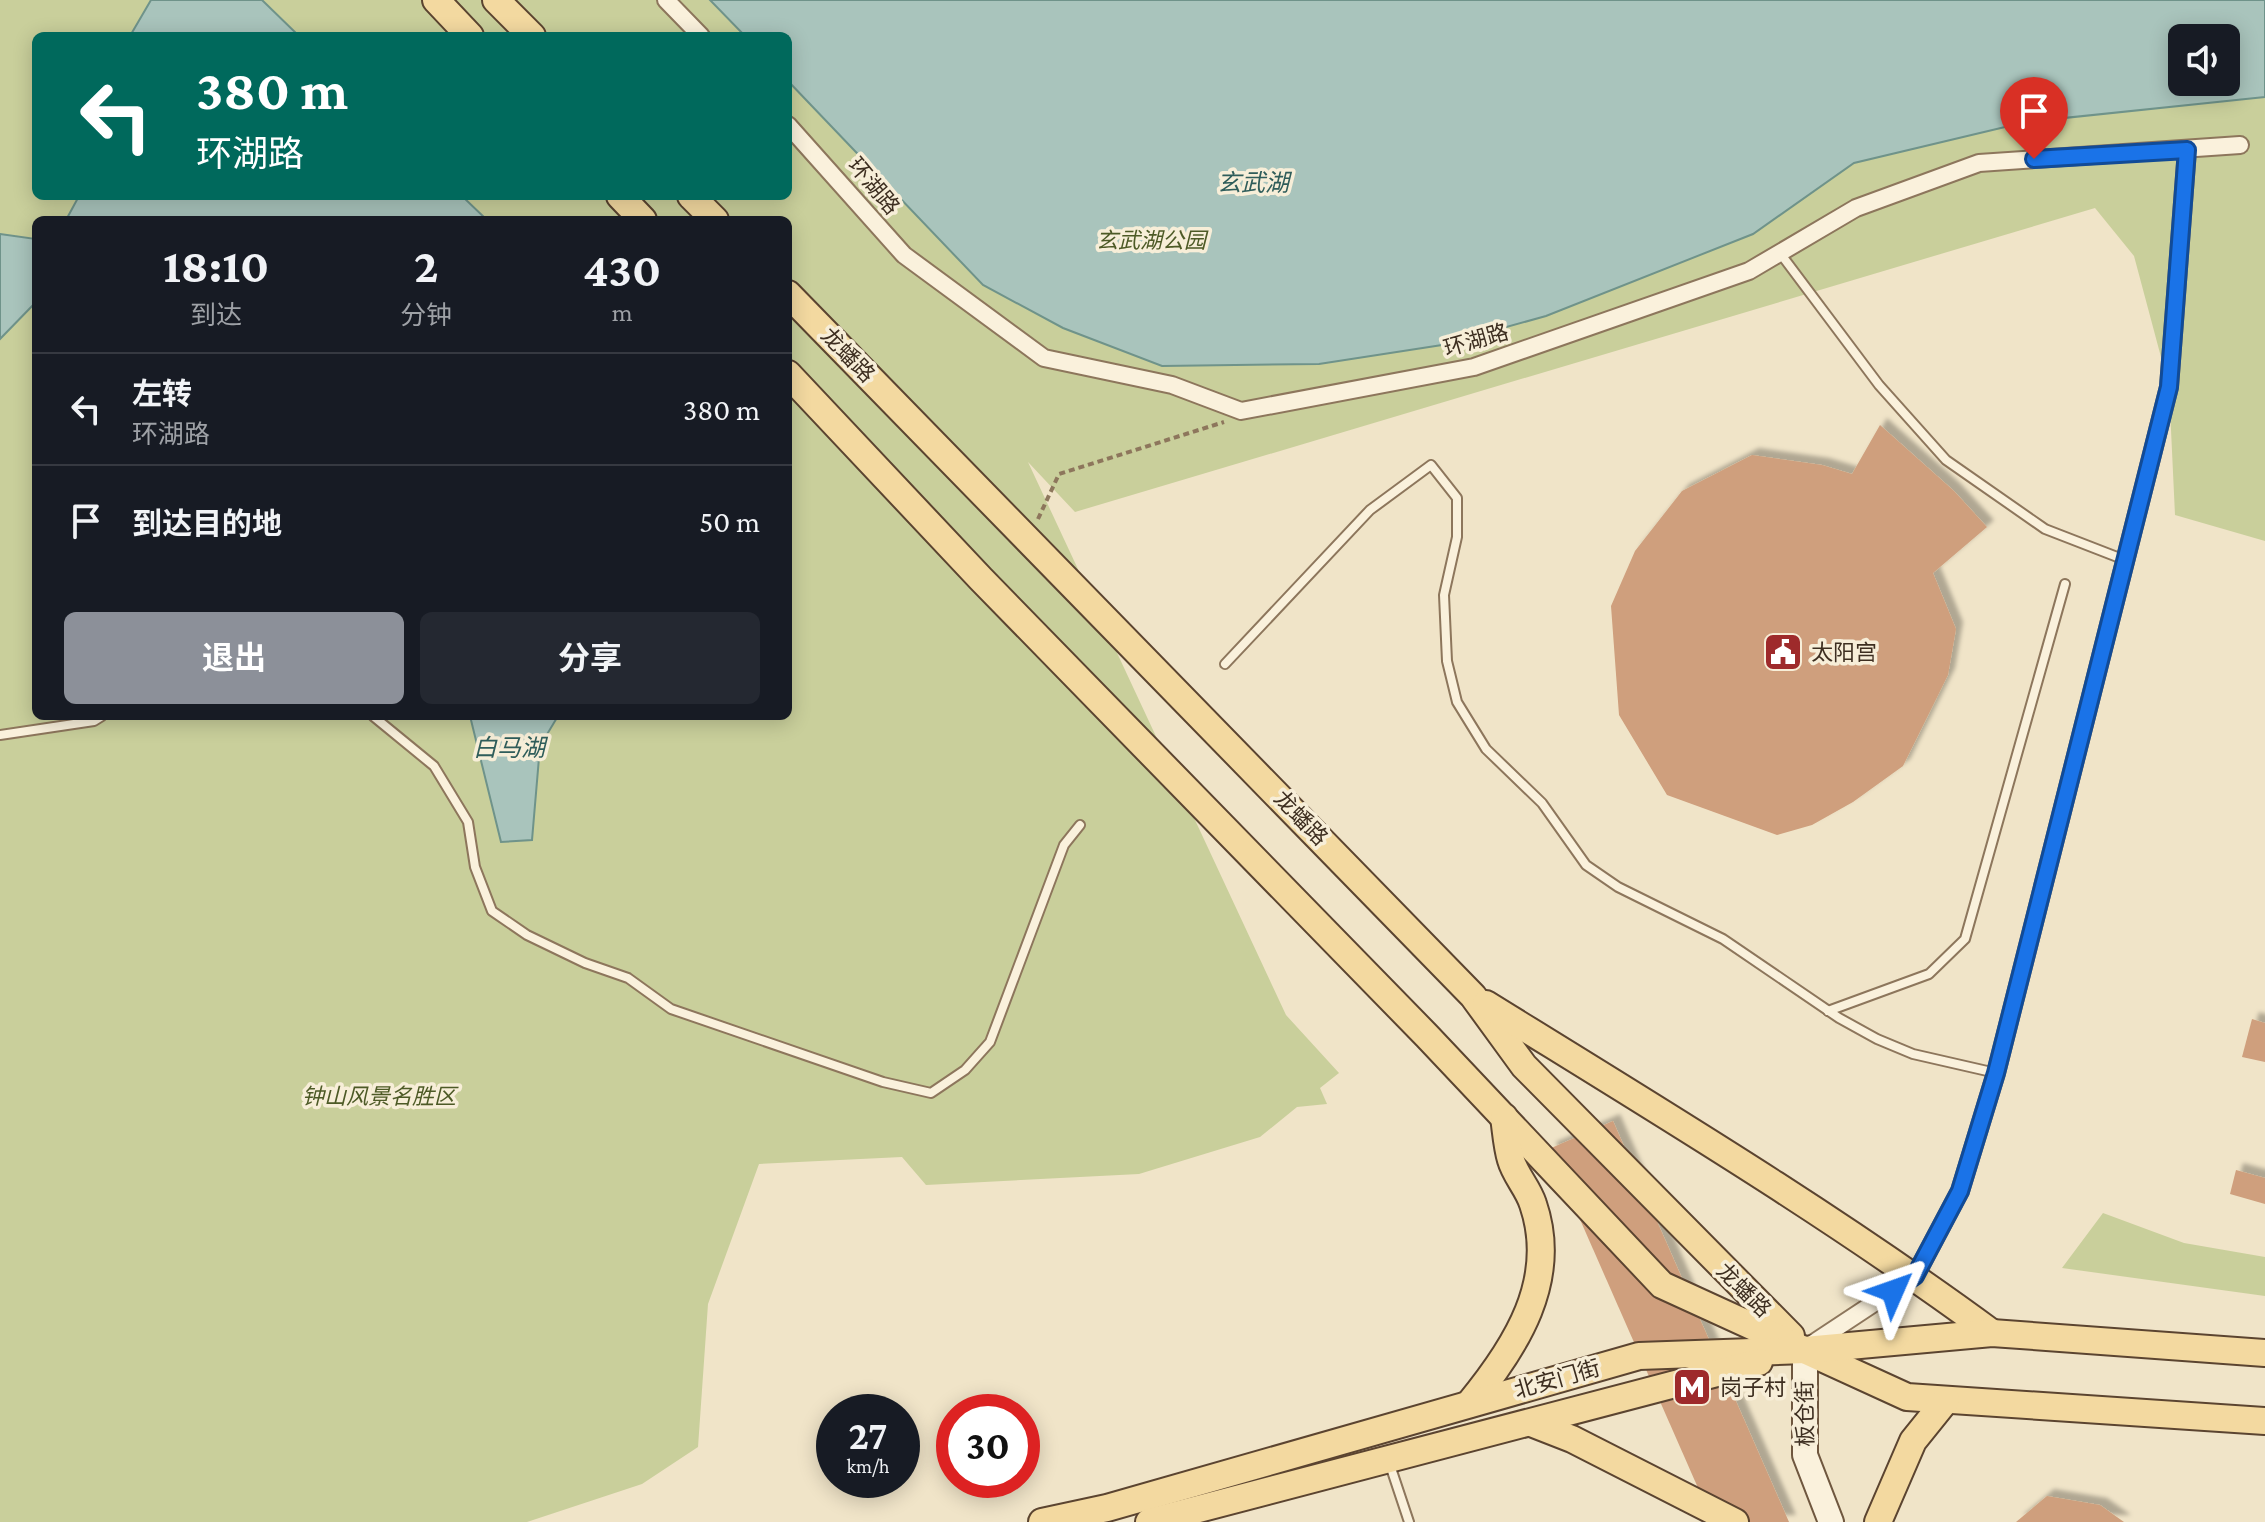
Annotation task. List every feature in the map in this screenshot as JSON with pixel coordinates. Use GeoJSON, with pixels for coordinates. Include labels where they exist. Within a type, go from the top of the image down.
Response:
{"type":"FeatureCollection","features":[{"type":"Feature","properties":{"kind":"main road"},"geometry":{"type":"LineString","coordinates":[[436,0],[466,32]]}},
{"type":"Feature","properties":{"kind":"main road"},"geometry":{"type":"LineString","coordinates":[[496,0],[528,32]]}},
{"type":"Feature","properties":{"kind":"main road"},"geometry":{"type":"LineString","coordinates":[[624,200],[639,216]]}},
{"type":"Feature","properties":{"kind":"main road"},"geometry":{"type":"LineString","coordinates":[[695,200],[711,216]]}},
{"type":"Feature","properties":{"kind":"main road","name":"龙蟠路"},"geometry":{"type":"LineString","coordinates":[[792,298],[1473,996],[1524,1066],[1805,1350]]}},
{"type":"Feature","properties":{"kind":"main road","name":"龙蟠路"},"geometry":{"type":"LineString","coordinates":[[792,378],[981,579],[1504,1117],[1662,1285],[1907,1397],[2265,1421]]}},
{"type":"Feature","properties":{"kind":"main road"},"geometry":{"type":"LineString","coordinates":[[1473,996],[1915,1276],[1992,1333]]}},
{"type":"Feature","properties":{"kind":"main road"},"geometry":{"type":"LineString","coordinates":[[1469,1404],[1501,1366],[1522,1330],[1536,1294],[1541,1258],[1540,1228],[1532,1200],[1511,1161],[1504,1117]]}},
{"type":"Feature","properties":{"kind":"main road","name":"龙蟠路"},"geometry":{"type":"LineString","coordinates":[[1805,1350],[1992,1333],[2265,1353]]}},
{"type":"Feature","properties":{"kind":"main road","name":"北安门街"},"geometry":{"type":"LineString","coordinates":[[1042,1522],[1107,1508],[1639,1356],[1805,1350]]}},
{"type":"Feature","properties":{"kind":"main road","name":"北安门街"},"geometry":{"type":"LineString","coordinates":[[1149,1522],[1805,1350]]}},
{"type":"Feature","properties":{"kind":"main road","name":"板仓街"},"geometry":{"type":"LineString","coordinates":[[1805,1350],[1805,1455],[1831,1522]]}},
{"type":"Feature","properties":{"kind":"main road"},"geometry":{"type":"LineString","coordinates":[[1878,1522],[1913,1441],[1946,1400]]}},
{"type":"Feature","properties":{"kind":"main road"},"geometry":{"type":"LineString","coordinates":[[1531,1423],[1572,1439],[1735,1522]]}},
{"type":"Feature","properties":{"kind":"street"},"geometry":{"type":"LineString","coordinates":[[666,0],[697,32]]}},
{"type":"Feature","properties":{"kind":"street","name":"环湖路"},"geometry":{"type":"LineString","coordinates":[[792,129],[904,255],[1044,358],[1172,385],[1241,411],[1474,367],[1749,271],[1856,208],[1979,163],[2240,145]]}},
{"type":"Feature","properties":{"kind":"street"},"geometry":{"type":"LineString","coordinates":[[1805,1350],[1915,1276],[1960,1191],[1996,1073],[2169,387],[2187,150]]}},
{"type":"Feature","properties":{"kind":"lane"},"geometry":{"type":"LineString","coordinates":[[1780,253],[1879,385],[1946,460],[2045,529],[2125,560]]}},
{"type":"Feature","properties":{"kind":"lane"},"geometry":{"type":"LineString","coordinates":[[1225,664],[1370,510],[1431,465],[1457,498],[1457,537],[1444,595],[1450,678],[1457,702],[1486,749],[1542,803],[1586,865],[1618,887],[1677,914],[1744,952],[1828,1011],[1877,1039],[1913,1054],[1996,1073]]}},
{"type":"Feature","properties":{"kind":"lane"},"geometry":{"type":"LineString","coordinates":[[1828,1011],[1929,974],[1965,939],[2065,584]]}},
{"type":"Feature","properties":{"kind":"lane"},"geometry":{"type":"LineString","coordinates":[[0,735],[96,720]]}},
{"type":"Feature","properties":{"kind":"lane"},"geometry":{"type":"LineString","coordinates":[[378,720],[434,766],[468,822],[475,867],[492,911],[503,919],[527,935],[585,963],[628,978],[671,1009],[883,1082],[931,1093],[965,1070],[990,1042],[1064,845],[1080,825]]}},
{"type":"Feature","properties":{"kind":"lane"},"geometry":{"type":"LineString","coordinates":[[1388,1460],[1409,1522]]}},
{"type":"Feature","properties":{"kind":"path"},"geometry":{"type":"LineString","coordinates":[[1029,539],[1059,474],[1220,425],[1241,411]]}},
{"type":"Feature","properties":{"kind":"green space","name":"钟山风景名胜区"},"geometry":{"type":"Polygon","coordinates":[[[0,0],[2265,0],[2265,541],[2175,515],[2169,387],[2134,256],[2095,208],[1075,512],[1028,462],[1286,1015],[1339,1073],[1320,1088],[1327,1104],[1297,1107],[1260,1137],[1139,1174],[926,1185],[902,1157],[759,1164],[708,1304],[698,1447],[642,1484],[527,1522],[0,1522],[0,0]]]}},
{"type":"Feature","properties":{"kind":"green space"},"geometry":{"type":"Polygon","coordinates":[[[2103,1213],[2184,1243],[2265,1257],[2265,1296],[2062,1268],[2103,1213]]]}},
{"type":"Feature","properties":{"kind":"water"},"geometry":{"type":"Polygon","coordinates":[[[151,0],[262,0],[295,32],[132,32],[151,0]]]}},
{"type":"Feature","properties":{"kind":"water","name":"玄武湖"},"geometry":{"type":"Polygon","coordinates":[[[710,0],[2265,0],[2265,97],[2026,122],[1854,163],[1753,234],[1546,316],[1442,345],[1319,364],[1162,366],[1063,328],[983,285],[792,85],[792,32],[741,32],[710,0]]]}},
{"type":"Feature","properties":{"kind":"water"},"geometry":{"type":"Polygon","coordinates":[[[77,200],[466,200],[483,216],[68,216],[77,200]]]}},
{"type":"Feature","properties":{"kind":"water"},"geometry":{"type":"Polygon","coordinates":[[[0,234],[32,238],[32,306],[0,339],[0,234]]]}},
{"type":"Feature","properties":{"kind":"water","name":"白马湖"},"geometry":{"type":"Polygon","coordinates":[[[471,720],[556,720],[540,746],[532,840],[501,842],[471,720]]]}},
{"type":"Feature","properties":{"kind":"building","name":"太阳宫"},"geometry":{"type":"Polygon","coordinates":[[[1880,425],[1954,491],[1987,527],[1933,573],[1956,629],[1948,675],[1903,766],[1853,802],[1812,825],[1777,835],[1667,795],[1619,715],[1611,606],[1635,551],[1682,491],[1752,455],[1822,465],[1852,474],[1880,425]]]}},
{"type":"Feature","properties":{"kind":"building"},"geometry":{"type":"Polygon","coordinates":[[[2252,1019],[2265,1023],[2265,1062],[2242,1057],[2252,1019]]]}},
{"type":"Feature","properties":{"kind":"building"},"geometry":{"type":"Polygon","coordinates":[[[1613,1121],[1789,1522],[1713,1522],[1549,1149],[1613,1121]]]}},
{"type":"Feature","properties":{"kind":"building"},"geometry":{"type":"Polygon","coordinates":[[[2236,1170],[2265,1178],[2265,1204],[2230,1194],[2236,1170]]]}},
{"type":"Feature","properties":{"kind":"building"},"geometry":{"type":"Polygon","coordinates":[[[2047,1496],[2100,1505],[2124,1522],[2016,1522],[2047,1496]]]}},
{"type":"Feature","properties":{"kind":"place","name":"太阳宫"},"geometry":{"type":"Point","coordinates":[1783,652]}},
{"type":"Feature","properties":{"kind":"place","name":"岗子村"},"geometry":{"type":"Point","coordinates":[1692,1387]}},
{"type":"Feature","properties":{"kind":"route"},"geometry":{"type":"LineString","coordinates":[[1893,1291],[1915,1276],[1960,1191],[1996,1073],[2169,387],[2187,150],[2034,159]]}},
{"type":"Feature","properties":{"kind":"park label","name":"玄武湖公园"},"geometry":{"type":"Point","coordinates":[1151,240]}}]}
